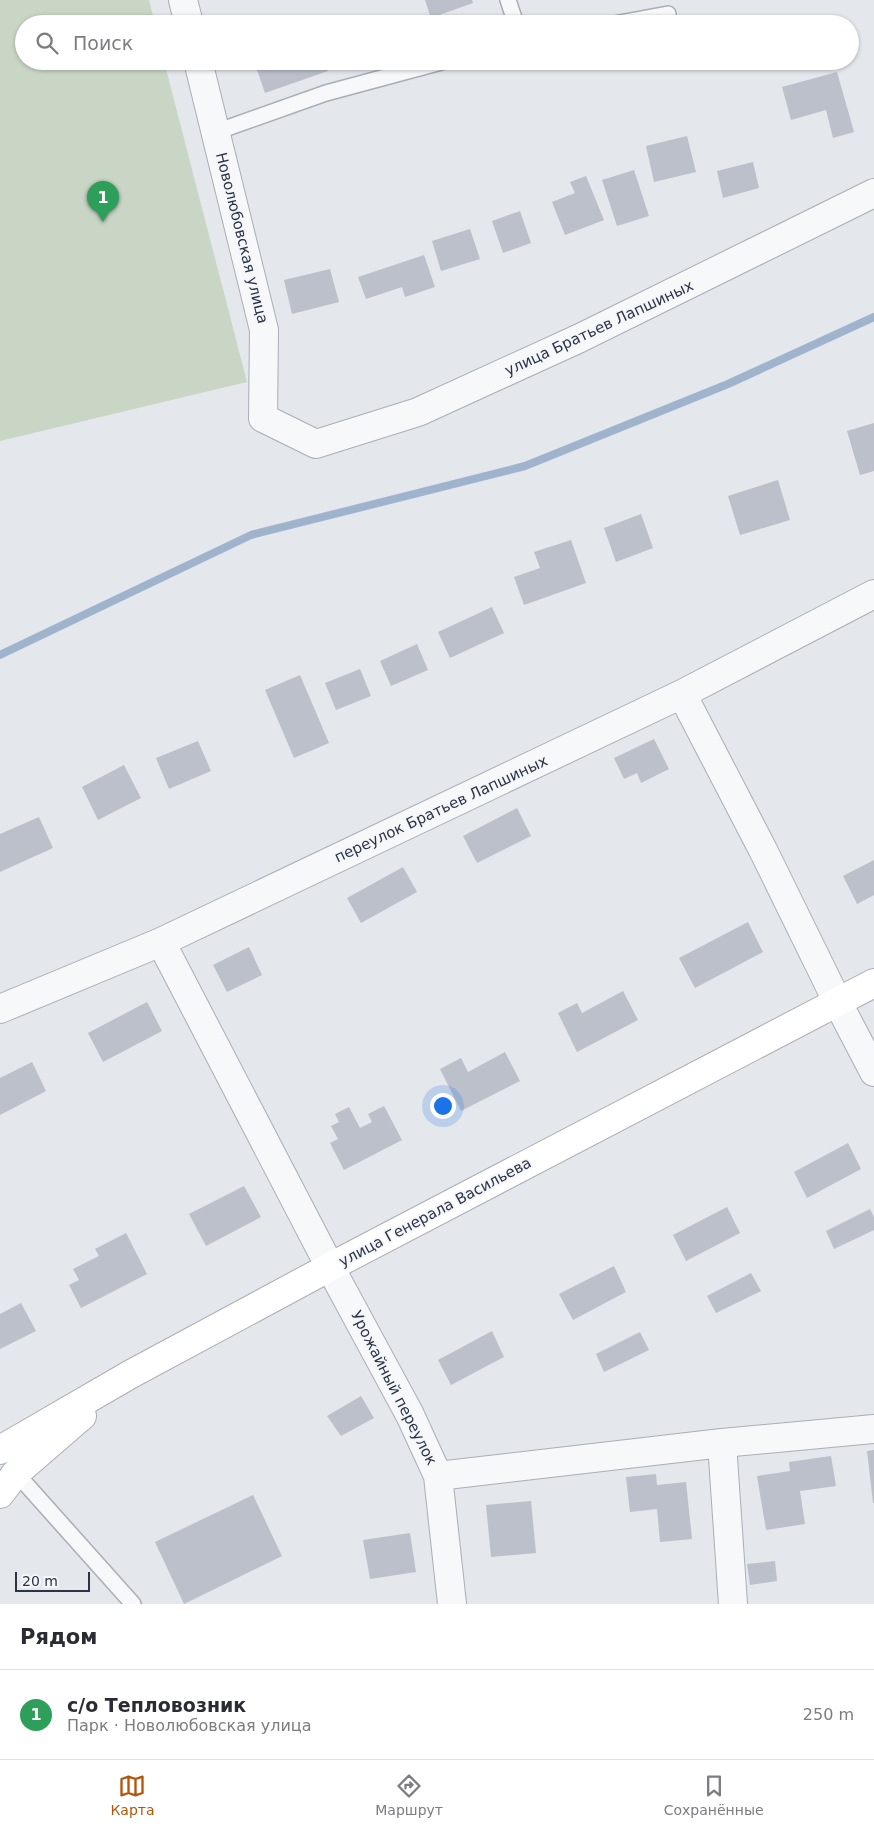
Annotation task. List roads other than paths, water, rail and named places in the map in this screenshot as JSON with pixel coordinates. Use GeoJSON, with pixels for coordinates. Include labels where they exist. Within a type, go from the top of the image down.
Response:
{"type":"FeatureCollection","features":[{"type":"Feature","properties":{"kind":"main road","name":"улица Генерала Васильева"},"geometry":{"type":"LineString","coordinates":[[0,1450],[131,1374],[330,1267],[874,983]]}},
{"type":"Feature","properties":{"kind":"main road"},"geometry":{"type":"LineString","coordinates":[[8,1483],[131,1374]]}},
{"type":"Feature","properties":{"kind":"street"},"geometry":{"type":"LineString","coordinates":[[183,0],[187,15]]}},
{"type":"Feature","properties":{"kind":"street","name":"Новолюбовская улица"},"geometry":{"type":"LineString","coordinates":[[200,70],[264,330],[263,418],[316,444]]}},
{"type":"Feature","properties":{"kind":"street","name":"улица Братьев Лапшиных"},"geometry":{"type":"LineString","coordinates":[[316,444],[418,412],[580,338],[874,193]]}},
{"type":"Feature","properties":{"kind":"street","name":"переулок Братьев Лапшиных"},"geometry":{"type":"LineString","coordinates":[[0,1008],[161,942],[682,694],[874,594]]}},
{"type":"Feature","properties":{"kind":"street"},"geometry":{"type":"LineString","coordinates":[[682,694],[763,850],[874,1072]]}},
{"type":"Feature","properties":{"kind":"street","name":"Урожайный переулок"},"geometry":{"type":"LineString","coordinates":[[161,942],[330,1267],[410,1415],[438,1476],[452,1604]]}},
{"type":"Feature","properties":{"kind":"street"},"geometry":{"type":"LineString","coordinates":[[438,1476],[722,1443],[874,1429]]}},
{"type":"Feature","properties":{"kind":"street"},"geometry":{"type":"LineString","coordinates":[[722,1443],[733,1604]]}},
{"type":"Feature","properties":{"kind":"lane"},"geometry":{"type":"LineString","coordinates":[[508,0],[513,15]]}},
{"type":"Feature","properties":{"kind":"lane"},"geometry":{"type":"LineString","coordinates":[[663,15],[668,14]]}},
{"type":"Feature","properties":{"kind":"lane"},"geometry":{"type":"LineString","coordinates":[[216,132],[326,94],[412,70]]}},
{"type":"Feature","properties":{"kind":"lane"},"geometry":{"type":"LineString","coordinates":[[8,1483],[133,1604]]}},
{"type":"Feature","properties":{"kind":"waterway"},"geometry":{"type":"LineString","coordinates":[[0,655],[251,535],[525,466],[728,384],[874,317]]}},
{"type":"Feature","properties":{"kind":"place","name":"с/о Тепловозник"},"geometry":{"type":"Point","coordinates":[103,222]}}]}
